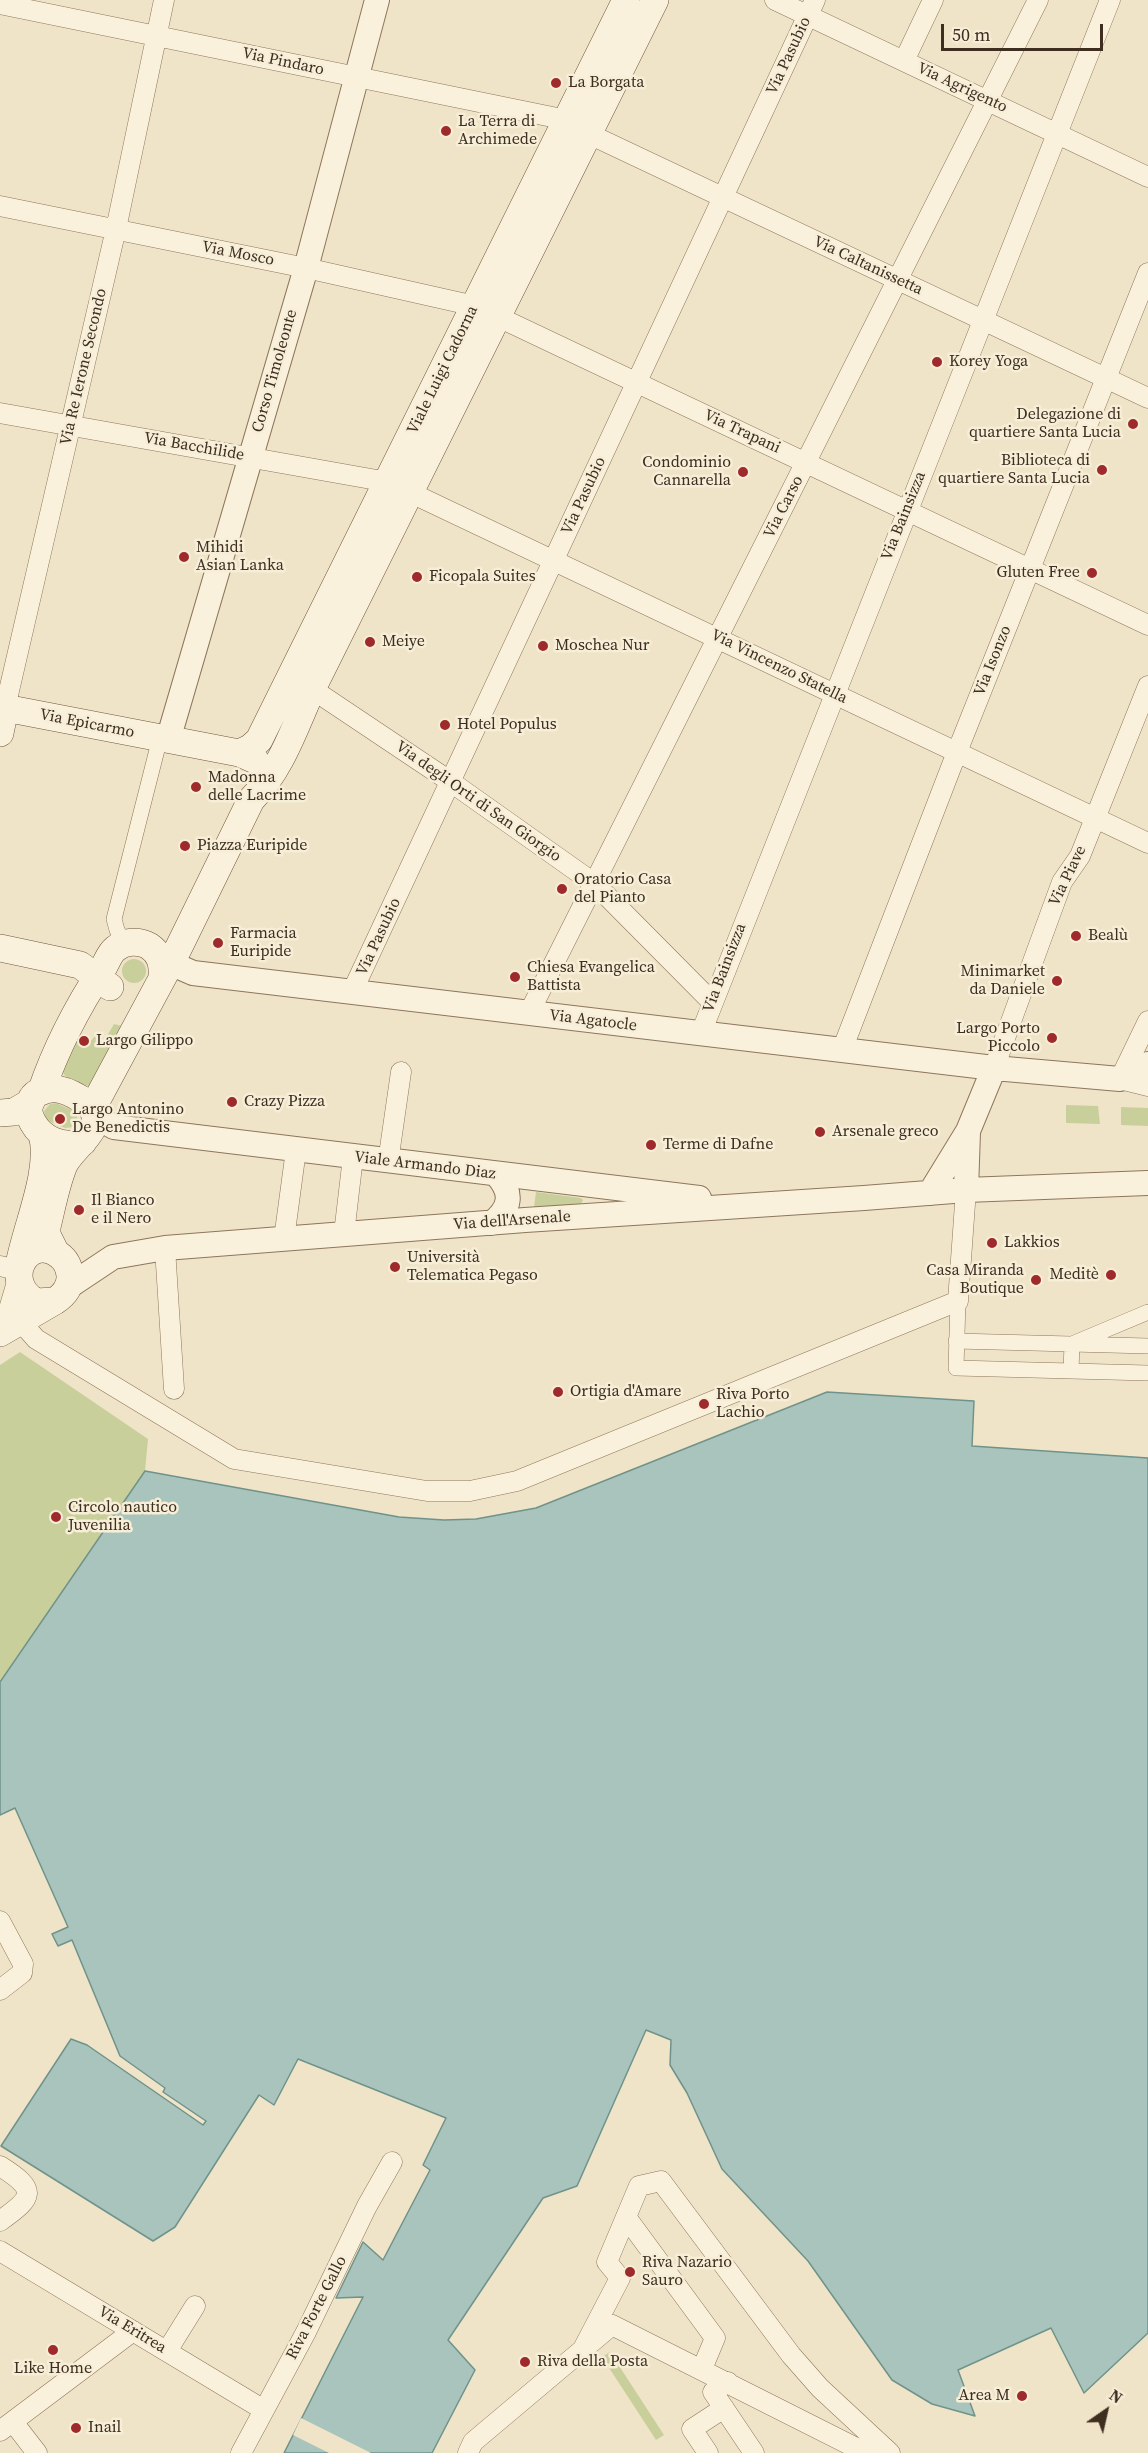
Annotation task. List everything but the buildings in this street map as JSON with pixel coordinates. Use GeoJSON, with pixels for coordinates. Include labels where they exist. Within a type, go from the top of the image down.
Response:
{"type":"FeatureCollection","features":[{"type":"Feature","properties":{"kind":"main road","name":"Viale Luigi Cadorna"},"geometry":{"type":"LineString","coordinates":[[578,127],[626,0]]}},
{"type":"Feature","properties":{"kind":"main road","name":"Viale Luigi Cadorna"},"geometry":{"type":"LineString","coordinates":[[93,1112],[170,968],[251,800],[265,786],[273,772],[312,689],[400,487],[578,127],[655,0]]}},
{"type":"Feature","properties":{"kind":"main road","name":"Viale Luigi Cadorna"},"geometry":{"type":"LineString","coordinates":[[249,746],[400,487]]}},
{"type":"Feature","properties":{"kind":"main road","name":"Via Epicarmo"},"geometry":{"type":"LineString","coordinates":[[2,715],[164,739],[249,746],[258,761],[273,772]]}},
{"type":"Feature","properties":{"kind":"main road"},"geometry":{"type":"LineString","coordinates":[[0,948],[94,976],[119,995],[129,999],[140,999],[150,995],[170,968],[154,950],[145,944],[135,942],[124,943],[109,956],[94,976],[36,1097],[30,1120],[42,1134],[45,1145],[45,1164],[13,1271],[27,1298],[36,1302],[62,1294]]}},
{"type":"Feature","properties":{"kind":"main road"},"geometry":{"type":"LineString","coordinates":[[0,1113],[14,1112],[48,1089],[63,1090],[81,1099],[93,1112],[93,1131],[71,1154],[64,1166],[47,1227],[47,1234],[56,1252],[67,1264],[70,1280],[62,1294],[0,1333]]}},
{"type":"Feature","properties":{"kind":"main road"},"geometry":{"type":"LineString","coordinates":[[42,1134],[68,1144],[82,1142]]}},
{"type":"Feature","properties":{"kind":"main road"},"geometry":{"type":"LineString","coordinates":[[13,1271],[28,1254],[35,1250],[56,1252]]}},
{"type":"Feature","properties":{"kind":"street","name":"Via Re Ierone Secondo"},"geometry":{"type":"LineString","coordinates":[[2,715],[116,229],[164,0]]}},
{"type":"Feature","properties":{"kind":"street","name":"Corso Timoleonte"},"geometry":{"type":"LineString","coordinates":[[164,739],[306,268],[376,0]]}},
{"type":"Feature","properties":{"kind":"street","name":"Via Agrigento"},"geometry":{"type":"LineString","coordinates":[[775,0],[812,8],[904,61],[1148,177]]}},
{"type":"Feature","properties":{"kind":"street"},"geometry":{"type":"LineString","coordinates":[[904,61],[933,0]]}},
{"type":"Feature","properties":{"kind":"street","name":"Via Carso"},"geometry":{"type":"LineString","coordinates":[[529,1013],[1038,0]]}},
{"type":"Feature","properties":{"kind":"street","name":"Via Bainsizza"},"geometry":{"type":"LineString","coordinates":[[700,1033],[1110,0]]}},
{"type":"Feature","properties":{"kind":"street","name":"Via Pindaro"},"geometry":{"type":"LineString","coordinates":[[0,4],[355,77],[578,127]]}},
{"type":"Feature","properties":{"kind":"street","name":"Via Pasubio"},"geometry":{"type":"LineString","coordinates":[[352,992],[812,8]]}},
{"type":"Feature","properties":{"kind":"street","name":"Via Caltanissetta"},"geometry":{"type":"LineString","coordinates":[[578,127],[1148,398]]}},
{"type":"Feature","properties":{"kind":"street","name":"Via Mosco"},"geometry":{"type":"LineString","coordinates":[[0,206],[306,268],[486,311]]}},
{"type":"Feature","properties":{"kind":"street","name":"Via Isonzo"},"geometry":{"type":"LineString","coordinates":[[842,1050],[957,752],[1148,273]]}},
{"type":"Feature","properties":{"kind":"street","name":"Via Trapani"},"geometry":{"type":"LineString","coordinates":[[486,311],[1148,625]]}},
{"type":"Feature","properties":{"kind":"street","name":"Via Bacchilide"},"geometry":{"type":"LineString","coordinates":[[0,413],[400,487]]}},
{"type":"Feature","properties":{"kind":"street","name":"Via Vincenzo Statella"},"geometry":{"type":"LineString","coordinates":[[400,487],[1148,843]]}},
{"type":"Feature","properties":{"kind":"street","name":"Via Piave"},"geometry":{"type":"LineString","coordinates":[[994,1068],[1062,882],[1080,856],[1148,686]]}},
{"type":"Feature","properties":{"kind":"street","name":"Via degli Orti di San Giorgio"},"geometry":{"type":"LineString","coordinates":[[312,689],[451,782],[595,884],[712,1002]]}},
{"type":"Feature","properties":{"kind":"street"},"geometry":{"type":"LineString","coordinates":[[124,943],[114,919],[164,739]]}},
{"type":"Feature","properties":{"kind":"street","name":"Via Agatocle"},"geometry":{"type":"LineString","coordinates":[[170,968],[352,992],[994,1068],[1120,1079]]}},
{"type":"Feature","properties":{"kind":"street"},"geometry":{"type":"LineString","coordinates":[[1120,1079],[1146,1031]]}},
{"type":"Feature","properties":{"kind":"street"},"geometry":{"type":"LineString","coordinates":[[1120,1079],[1148,1064]]}},
{"type":"Feature","properties":{"kind":"street"},"geometry":{"type":"LineString","coordinates":[[930,1193],[968,1131],[994,1068]]}},
{"type":"Feature","properties":{"kind":"street"},"geometry":{"type":"LineString","coordinates":[[388,1162],[401,1072]]}},
{"type":"Feature","properties":{"kind":"street"},"geometry":{"type":"LineString","coordinates":[[1120,1079],[1148,1086]]}},
{"type":"Feature","properties":{"kind":"street","name":"Viale Armando Diaz"},"geometry":{"type":"LineString","coordinates":[[93,1112],[114,1127],[497,1175],[758,1203]]}},
{"type":"Feature","properties":{"kind":"street"},"geometry":{"type":"LineString","coordinates":[[968,1131],[956,1368],[1148,1373]]}},
{"type":"Feature","properties":{"kind":"street"},"geometry":{"type":"LineString","coordinates":[[284,1239],[296,1150]]}},
{"type":"Feature","properties":{"kind":"street"},"geometry":{"type":"LineString","coordinates":[[344,1234],[353,1157]]}},
{"type":"Feature","properties":{"kind":"street"},"geometry":{"type":"LineString","coordinates":[[492,1222],[504,1213],[507,1205],[506,1188],[497,1175]]}},
{"type":"Feature","properties":{"kind":"street","name":"Via dell'Arsenale"},"geometry":{"type":"LineString","coordinates":[[62,1294],[113,1257],[165,1248],[492,1222],[731,1207],[758,1203],[966,1190],[1148,1183]]}},
{"type":"Feature","properties":{"kind":"street"},"geometry":{"type":"LineString","coordinates":[[165,1248],[174,1389]]}},
{"type":"Feature","properties":{"kind":"street"},"geometry":{"type":"LineString","coordinates":[[0,1328],[7,1316],[13,1271]]}},
{"type":"Feature","properties":{"kind":"street"},"geometry":{"type":"LineString","coordinates":[[25,1317],[29,1331],[36,1339],[234,1459],[395,1487],[452,1492],[470,1491],[517,1481],[958,1301]]}},
{"type":"Feature","properties":{"kind":"street"},"geometry":{"type":"LineString","coordinates":[[1072,1344],[1148,1312]]}},
{"type":"Feature","properties":{"kind":"street"},"geometry":{"type":"LineString","coordinates":[[1130,1319],[1148,1320]]}},
{"type":"Feature","properties":{"kind":"street"},"geometry":{"type":"LineString","coordinates":[[956,1341],[1148,1346]]}},
{"type":"Feature","properties":{"kind":"street"},"geometry":{"type":"LineString","coordinates":[[1071,1371],[1072,1344]]}},
{"type":"Feature","properties":{"kind":"street"},"geometry":{"type":"LineString","coordinates":[[0,1921],[23,1964],[22,1974],[0,1990]]}},
{"type":"Feature","properties":{"kind":"street","name":"Riva Forte Gallo"},"geometry":{"type":"LineString","coordinates":[[241,2453],[306,2332],[367,2206],[392,2162]]}},
{"type":"Feature","properties":{"kind":"street"},"geometry":{"type":"LineString","coordinates":[[0,2166],[21,2179],[26,2192],[24,2204],[0,2222]]}},
{"type":"Feature","properties":{"kind":"street"},"geometry":{"type":"LineString","coordinates":[[584,2347],[620,2278],[607,2262],[639,2186],[661,2181],[791,2355],[820,2388],[890,2453]]}},
{"type":"Feature","properties":{"kind":"street"},"geometry":{"type":"LineString","coordinates":[[626,2217],[715,2338],[702,2369]]}},
{"type":"Feature","properties":{"kind":"street","name":"Via Eritrea"},"geometry":{"type":"LineString","coordinates":[[0,2251],[264,2410]]}},
{"type":"Feature","properties":{"kind":"street"},"geometry":{"type":"LineString","coordinates":[[167,2351],[195,2306]]}},
{"type":"Feature","properties":{"kind":"street"},"geometry":{"type":"LineString","coordinates":[[468,2453],[473,2442],[612,2325],[866,2453]]}},
{"type":"Feature","properties":{"kind":"street"},"geometry":{"type":"LineString","coordinates":[[37,2453],[6,2427],[133,2331]]}},
{"type":"Feature","properties":{"kind":"street"},"geometry":{"type":"LineString","coordinates":[[728,2382],[714,2392],[754,2453]]}},
{"type":"Feature","properties":{"kind":"street"},"geometry":{"type":"LineString","coordinates":[[708,2453],[692,2428],[724,2408]]}},
{"type":"Feature","properties":{"kind":"green space"},"geometry":{"type":"Polygon","coordinates":[[[134,959],[139,960],[145,966],[145,976],[139,982],[134,983],[129,982],[123,976],[122,971],[123,966],[129,960],[134,959]]]}},
{"type":"Feature","properties":{"kind":"green space"},"geometry":{"type":"Polygon","coordinates":[[[114,1024],[122,1026],[91,1085],[86,1086],[65,1076],[62,1070],[77,1036],[90,1042],[95,1036],[104,1041],[114,1024]]]}},
{"type":"Feature","properties":{"kind":"green space"},"geometry":{"type":"Polygon","coordinates":[[[56,1103],[76,1112],[78,1120],[74,1127],[65,1128],[46,1120],[44,1111],[50,1104],[56,1103]]]}},
{"type":"Feature","properties":{"kind":"green space"},"geometry":{"type":"Polygon","coordinates":[[[1066,1105],[1098,1106],[1100,1124],[1066,1123],[1066,1105]]]}},
{"type":"Feature","properties":{"kind":"green space"},"geometry":{"type":"Polygon","coordinates":[[[1121,1107],[1148,1108],[1148,1126],[1121,1125],[1121,1107]]]}},
{"type":"Feature","properties":{"kind":"green space"},"geometry":{"type":"Polygon","coordinates":[[[536,1192],[583,1200],[581,1204],[534,1207],[536,1192]]]}},
{"type":"Feature","properties":{"kind":"green space","name":"Circolo nautico Juvenilia"},"geometry":{"type":"Polygon","coordinates":[[[20,1352],[148,1439],[145,1471],[0,1682],[0,1365],[20,1352]]]}},
{"type":"Feature","properties":{"kind":"green space"},"geometry":{"type":"Polygon","coordinates":[[[610,2352],[664,2435],[656,2440],[602,2357],[610,2352]]]}},
{"type":"Feature","properties":{"kind":"water"},"geometry":{"type":"Polygon","coordinates":[[[827,1392],[974,1401],[972,1446],[1148,1458],[1148,2333],[1084,2393],[1051,2328],[958,2370],[975,2416],[932,2404],[892,2380],[808,2261],[722,2169],[687,2093],[670,2065],[671,2040],[646,2030],[577,2186],[543,2198],[448,2340],[475,2370],[432,2453],[284,2453],[363,2297],[336,2298],[363,2242],[383,2260],[430,2170],[423,2165],[446,2118],[298,2059],[274,2105],[259,2095],[175,2227],[153,2241],[1,2146],[71,2039],[87,2045],[203,2125],[206,2121],[163,2092],[165,2088],[120,2056],[72,1940],[58,1946],[52,1934],[68,1927],[15,1808],[0,1815],[0,1682],[145,1471],[399,1517],[444,1520],[476,1519],[536,1508],[827,1392]]]}},
{"type":"Feature","properties":{"kind":"pier"},"geometry":{"type":"Polygon","coordinates":[[[301,2418],[371,2453],[329,2453],[293,2435],[301,2418]]]}},
{"type":"Feature","properties":{"kind":"place","name":"La Borgata"},"geometry":{"type":"Point","coordinates":[556,83]}},
{"type":"Feature","properties":{"kind":"place","name":"La Terra di Archimede"},"geometry":{"type":"Point","coordinates":[446,131]}},
{"type":"Feature","properties":{"kind":"place","name":"Korey Yoga"},"geometry":{"type":"Point","coordinates":[937,362]}},
{"type":"Feature","properties":{"kind":"place","name":"Delegazione di quartiere Santa Lucia"},"geometry":{"type":"Point","coordinates":[1133,424]}},
{"type":"Feature","properties":{"kind":"place","name":"Biblioteca di quartiere Santa Lucia"},"geometry":{"type":"Point","coordinates":[1102,470]}},
{"type":"Feature","properties":{"kind":"place","name":"Condominio Cannarella"},"geometry":{"type":"Point","coordinates":[743,472]}},
{"type":"Feature","properties":{"kind":"place","name":"Mihidi Asian Lanka"},"geometry":{"type":"Point","coordinates":[184,557]}},
{"type":"Feature","properties":{"kind":"place","name":"Gluten Free"},"geometry":{"type":"Point","coordinates":[1092,573]}},
{"type":"Feature","properties":{"kind":"place","name":"Ficopala Suites"},"geometry":{"type":"Point","coordinates":[417,577]}},
{"type":"Feature","properties":{"kind":"place","name":"Meiye"},"geometry":{"type":"Point","coordinates":[370,642]}},
{"type":"Feature","properties":{"kind":"place","name":"Moschea Nur"},"geometry":{"type":"Point","coordinates":[543,646]}},
{"type":"Feature","properties":{"kind":"place","name":"Hotel Populus"},"geometry":{"type":"Point","coordinates":[445,725]}},
{"type":"Feature","properties":{"kind":"place","name":"Madonna delle Lacrime"},"geometry":{"type":"Point","coordinates":[196,787]}},
{"type":"Feature","properties":{"kind":"place","name":"Piazza Euripide"},"geometry":{"type":"Point","coordinates":[185,846]}},
{"type":"Feature","properties":{"kind":"place","name":"Oratorio Casa del Pianto"},"geometry":{"type":"Point","coordinates":[562,889]}},
{"type":"Feature","properties":{"kind":"place","name":"Bealù"},"geometry":{"type":"Point","coordinates":[1076,936]}},
{"type":"Feature","properties":{"kind":"place","name":"Farmacia Euripide"},"geometry":{"type":"Point","coordinates":[218,943]}},
{"type":"Feature","properties":{"kind":"place","name":"Chiesa Evangelica Battista"},"geometry":{"type":"Point","coordinates":[515,977]}},
{"type":"Feature","properties":{"kind":"place","name":"Minimarket da Daniele"},"geometry":{"type":"Point","coordinates":[1057,981]}},
{"type":"Feature","properties":{"kind":"place","name":"Largo Porto Piccolo"},"geometry":{"type":"Point","coordinates":[1052,1038]}},
{"type":"Feature","properties":{"kind":"place","name":"Largo Gilippo"},"geometry":{"type":"Point","coordinates":[84,1041]}},
{"type":"Feature","properties":{"kind":"place","name":"Crazy Pizza"},"geometry":{"type":"Point","coordinates":[232,1102]}},
{"type":"Feature","properties":{"kind":"place","name":"Largo Antonino De Benedictis"},"geometry":{"type":"Point","coordinates":[60,1119]}},
{"type":"Feature","properties":{"kind":"place","name":"Arsenale greco"},"geometry":{"type":"Point","coordinates":[820,1132]}},
{"type":"Feature","properties":{"kind":"place","name":"Terme di Dafne"},"geometry":{"type":"Point","coordinates":[651,1145]}},
{"type":"Feature","properties":{"kind":"place","name":"Il Bianco e il Nero"},"geometry":{"type":"Point","coordinates":[79,1210]}},
{"type":"Feature","properties":{"kind":"place","name":"Lakkios"},"geometry":{"type":"Point","coordinates":[992,1243]}},
{"type":"Feature","properties":{"kind":"place","name":"Università Telematica Pegaso"},"geometry":{"type":"Point","coordinates":[395,1267]}},
{"type":"Feature","properties":{"kind":"place","name":"Meditè"},"geometry":{"type":"Point","coordinates":[1111,1275]}},
{"type":"Feature","properties":{"kind":"place","name":"Casa Miranda Boutique"},"geometry":{"type":"Point","coordinates":[1036,1280]}},
{"type":"Feature","properties":{"kind":"place","name":"Ortigia d'Amare"},"geometry":{"type":"Point","coordinates":[558,1392]}},
{"type":"Feature","properties":{"kind":"place","name":"Riva Porto Lachio"},"geometry":{"type":"Point","coordinates":[704,1404]}},
{"type":"Feature","properties":{"kind":"place","name":"Circolo nautico Juvenilia"},"geometry":{"type":"Point","coordinates":[56,1517]}},
{"type":"Feature","properties":{"kind":"place","name":"Riva Nazario Sauro"},"geometry":{"type":"Point","coordinates":[630,2272]}},
{"type":"Feature","properties":{"kind":"place","name":"Like Home"},"geometry":{"type":"Point","coordinates":[53,2350]}},
{"type":"Feature","properties":{"kind":"place","name":"Riva della Posta"},"geometry":{"type":"Point","coordinates":[525,2362]}},
{"type":"Feature","properties":{"kind":"place","name":"Area M"},"geometry":{"type":"Point","coordinates":[1022,2396]}},
{"type":"Feature","properties":{"kind":"place","name":"Inail"},"geometry":{"type":"Point","coordinates":[76,2428]}}]}
